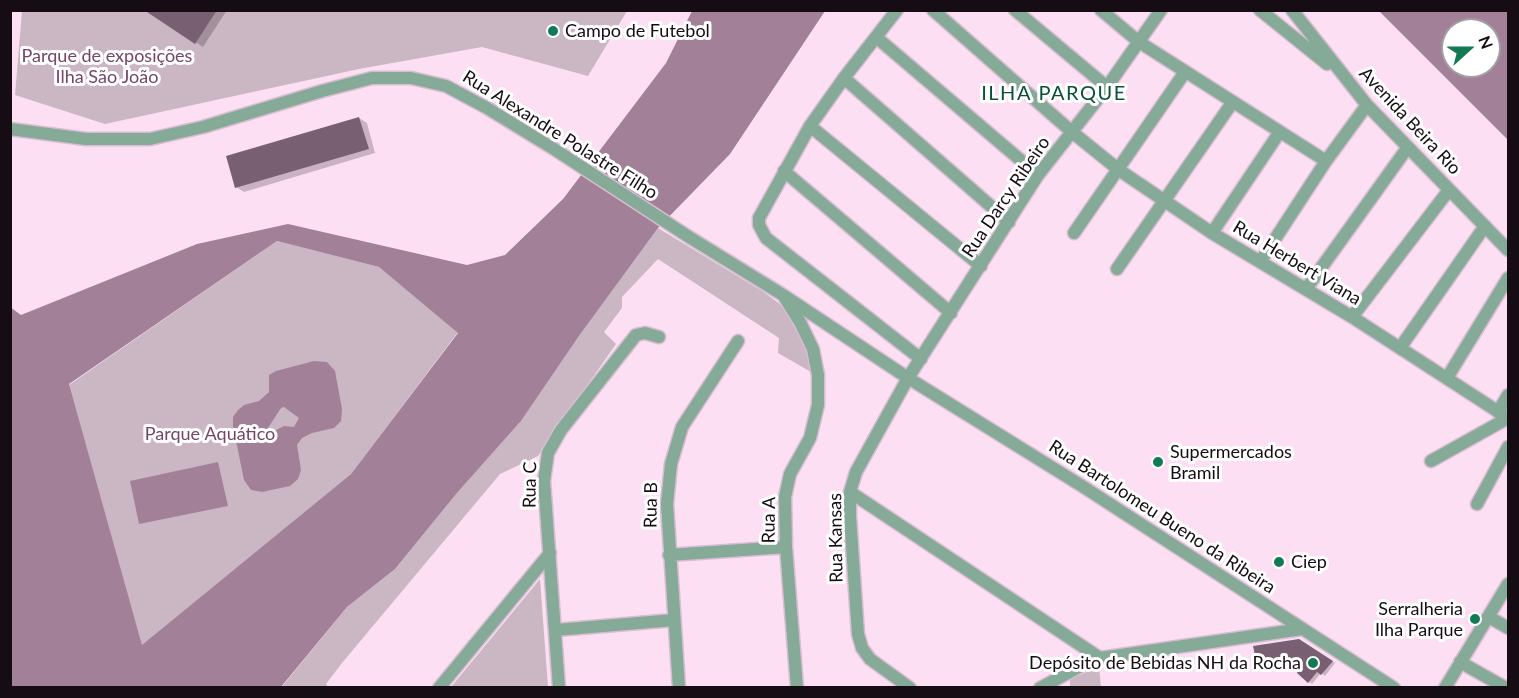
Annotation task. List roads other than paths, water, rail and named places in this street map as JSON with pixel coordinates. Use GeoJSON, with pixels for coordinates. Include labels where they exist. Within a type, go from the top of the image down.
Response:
{"type":"FeatureCollection","features":[{"type":"Feature","properties":{"kind":"street"},"geometry":{"type":"LineString","coordinates":[[897,10],[810,126],[759,218],[761,232],[775,246],[921,359]]}},
{"type":"Feature","properties":{"kind":"street","name":"Rua Herbert Viana"},"geometry":{"type":"LineString","coordinates":[[933,10],[1072,132],[1119,170],[1212,233],[1352,317],[1505,416]]}},
{"type":"Feature","properties":{"kind":"street"},"geometry":{"type":"LineString","coordinates":[[1015,10],[1107,87]]}},
{"type":"Feature","properties":{"kind":"street"},"geometry":{"type":"LineString","coordinates":[[1101,10],[1139,42],[1326,161]]}},
{"type":"Feature","properties":{"kind":"street","name":"Rua Darcy Ribeiro"},"geometry":{"type":"LineString","coordinates":[[908,378],[1038,175],[1107,87],[1161,10]]}},
{"type":"Feature","properties":{"kind":"street"},"geometry":{"type":"LineString","coordinates":[[1260,10],[1344,78]]}},
{"type":"Feature","properties":{"kind":"street","name":"Avenida Beira Rio"},"geometry":{"type":"LineString","coordinates":[[1292,10],[1367,105],[1509,250]]}},
{"type":"Feature","properties":{"kind":"street"},"geometry":{"type":"LineString","coordinates":[[876,37],[1038,175]]}},
{"type":"Feature","properties":{"kind":"street"},"geometry":{"type":"LineString","coordinates":[[1074,233],[1185,72]]}},
{"type":"Feature","properties":{"kind":"street","name":"Rua Alexandre Polastre Filho"},"geometry":{"type":"LineString","coordinates":[[10,129],[86,139],[150,139],[203,127],[372,78],[411,78],[446,86],[554,149],[908,378]]}},
{"type":"Feature","properties":{"kind":"street"},"geometry":{"type":"LineString","coordinates":[[844,78],[1009,222]]}},
{"type":"Feature","properties":{"kind":"street"},"geometry":{"type":"LineString","coordinates":[[1117,268],[1232,103]]}},
{"type":"Feature","properties":{"kind":"street"},"geometry":{"type":"LineString","coordinates":[[1260,262],[1326,161],[1367,105]]}},
{"type":"Feature","properties":{"kind":"street"},"geometry":{"type":"LineString","coordinates":[[810,126],[981,266]]}},
{"type":"Feature","properties":{"kind":"street"},"geometry":{"type":"LineString","coordinates":[[1212,233],[1279,133]]}},
{"type":"Feature","properties":{"kind":"street"},"geometry":{"type":"LineString","coordinates":[[1306,289],[1408,147]]}},
{"type":"Feature","properties":{"kind":"street"},"geometry":{"type":"LineString","coordinates":[[784,171],[951,313]]}},
{"type":"Feature","properties":{"kind":"street"},"geometry":{"type":"LineString","coordinates":[[1352,317],[1449,190]]}},
{"type":"Feature","properties":{"kind":"street"},"geometry":{"type":"LineString","coordinates":[[1400,348],[1485,226]]}},
{"type":"Feature","properties":{"kind":"street"},"geometry":{"type":"LineString","coordinates":[[1447,378],[1509,278]]}},
{"type":"Feature","properties":{"kind":"street","name":"Rua A"},"geometry":{"type":"LineString","coordinates":[[783,295],[813,349],[818,385],[818,405],[810,438],[790,474],[785,497],[786,547],[797,687]]}},
{"type":"Feature","properties":{"kind":"street","name":"Rua C"},"geometry":{"type":"LineString","coordinates":[[559,687],[544,481],[548,453],[561,430],[636,335],[645,333],[659,337]]}},
{"type":"Feature","properties":{"kind":"street","name":"Rua B"},"geometry":{"type":"LineString","coordinates":[[679,687],[667,504],[671,464],[682,427],[738,341]]}},
{"type":"Feature","properties":{"kind":"street","name":"Rua Kansas"},"geometry":{"type":"LineString","coordinates":[[908,378],[856,472],[850,492],[858,634],[862,648],[870,659],[910,687]]}},
{"type":"Feature","properties":{"kind":"street","name":"Rua Bartolomeu Bueno da Ribeira"},"geometry":{"type":"LineString","coordinates":[[908,378],[1082,486],[1394,687]]}},
{"type":"Feature","properties":{"kind":"street"},"geometry":{"type":"LineString","coordinates":[[1431,461],[1505,416],[1509,395]]}},
{"type":"Feature","properties":{"kind":"street"},"geometry":{"type":"LineString","coordinates":[[1477,504],[1509,447]]}},
{"type":"Feature","properties":{"kind":"street"},"geometry":{"type":"LineString","coordinates":[[850,492],[1100,658]]}},
{"type":"Feature","properties":{"kind":"street"},"geometry":{"type":"LineString","coordinates":[[669,555],[786,547]]}},
{"type":"Feature","properties":{"kind":"street"},"geometry":{"type":"LineString","coordinates":[[439,687],[550,553]]}},
{"type":"Feature","properties":{"kind":"street"},"geometry":{"type":"LineString","coordinates":[[1445,687],[1509,584]]}},
{"type":"Feature","properties":{"kind":"street"},"geometry":{"type":"LineString","coordinates":[[1489,617],[1509,628]]}},
{"type":"Feature","properties":{"kind":"street"},"geometry":{"type":"LineString","coordinates":[[556,630],[674,620]]}},
{"type":"Feature","properties":{"kind":"street"},"geometry":{"type":"LineString","coordinates":[[1040,687],[1100,658],[1302,629]]}},
{"type":"Feature","properties":{"kind":"street"},"geometry":{"type":"LineString","coordinates":[[1460,662],[1506,687]]}},
{"type":"Feature","properties":{"kind":"place","name":"Campo de Futebol"},"geometry":{"type":"Point","coordinates":[553,31]}},
{"type":"Feature","properties":{"kind":"place","name":"Supermercados Bramil"},"geometry":{"type":"Point","coordinates":[1158,462]}},
{"type":"Feature","properties":{"kind":"place","name":"Ciep"},"geometry":{"type":"Point","coordinates":[1279,562]}},
{"type":"Feature","properties":{"kind":"place","name":"Serralheria Ilha Parque"},"geometry":{"type":"Point","coordinates":[1475,619]}},
{"type":"Feature","properties":{"kind":"place","name":"Depósito de Bebidas NH da Rocha"},"geometry":{"type":"Point","coordinates":[1313,663]}},
{"type":"Feature","properties":{"kind":"district","name":"ILHA PARQUE"},"geometry":{"type":"Point","coordinates":[1054,94]}},
{"type":"Feature","properties":{"kind":"park label","name":"Parque de exposições Ilha São João"},"geometry":{"type":"Point","coordinates":[107,66]}},
{"type":"Feature","properties":{"kind":"park label","name":"Parque Aquático"},"geometry":{"type":"Point","coordinates":[210,434]}}]}
